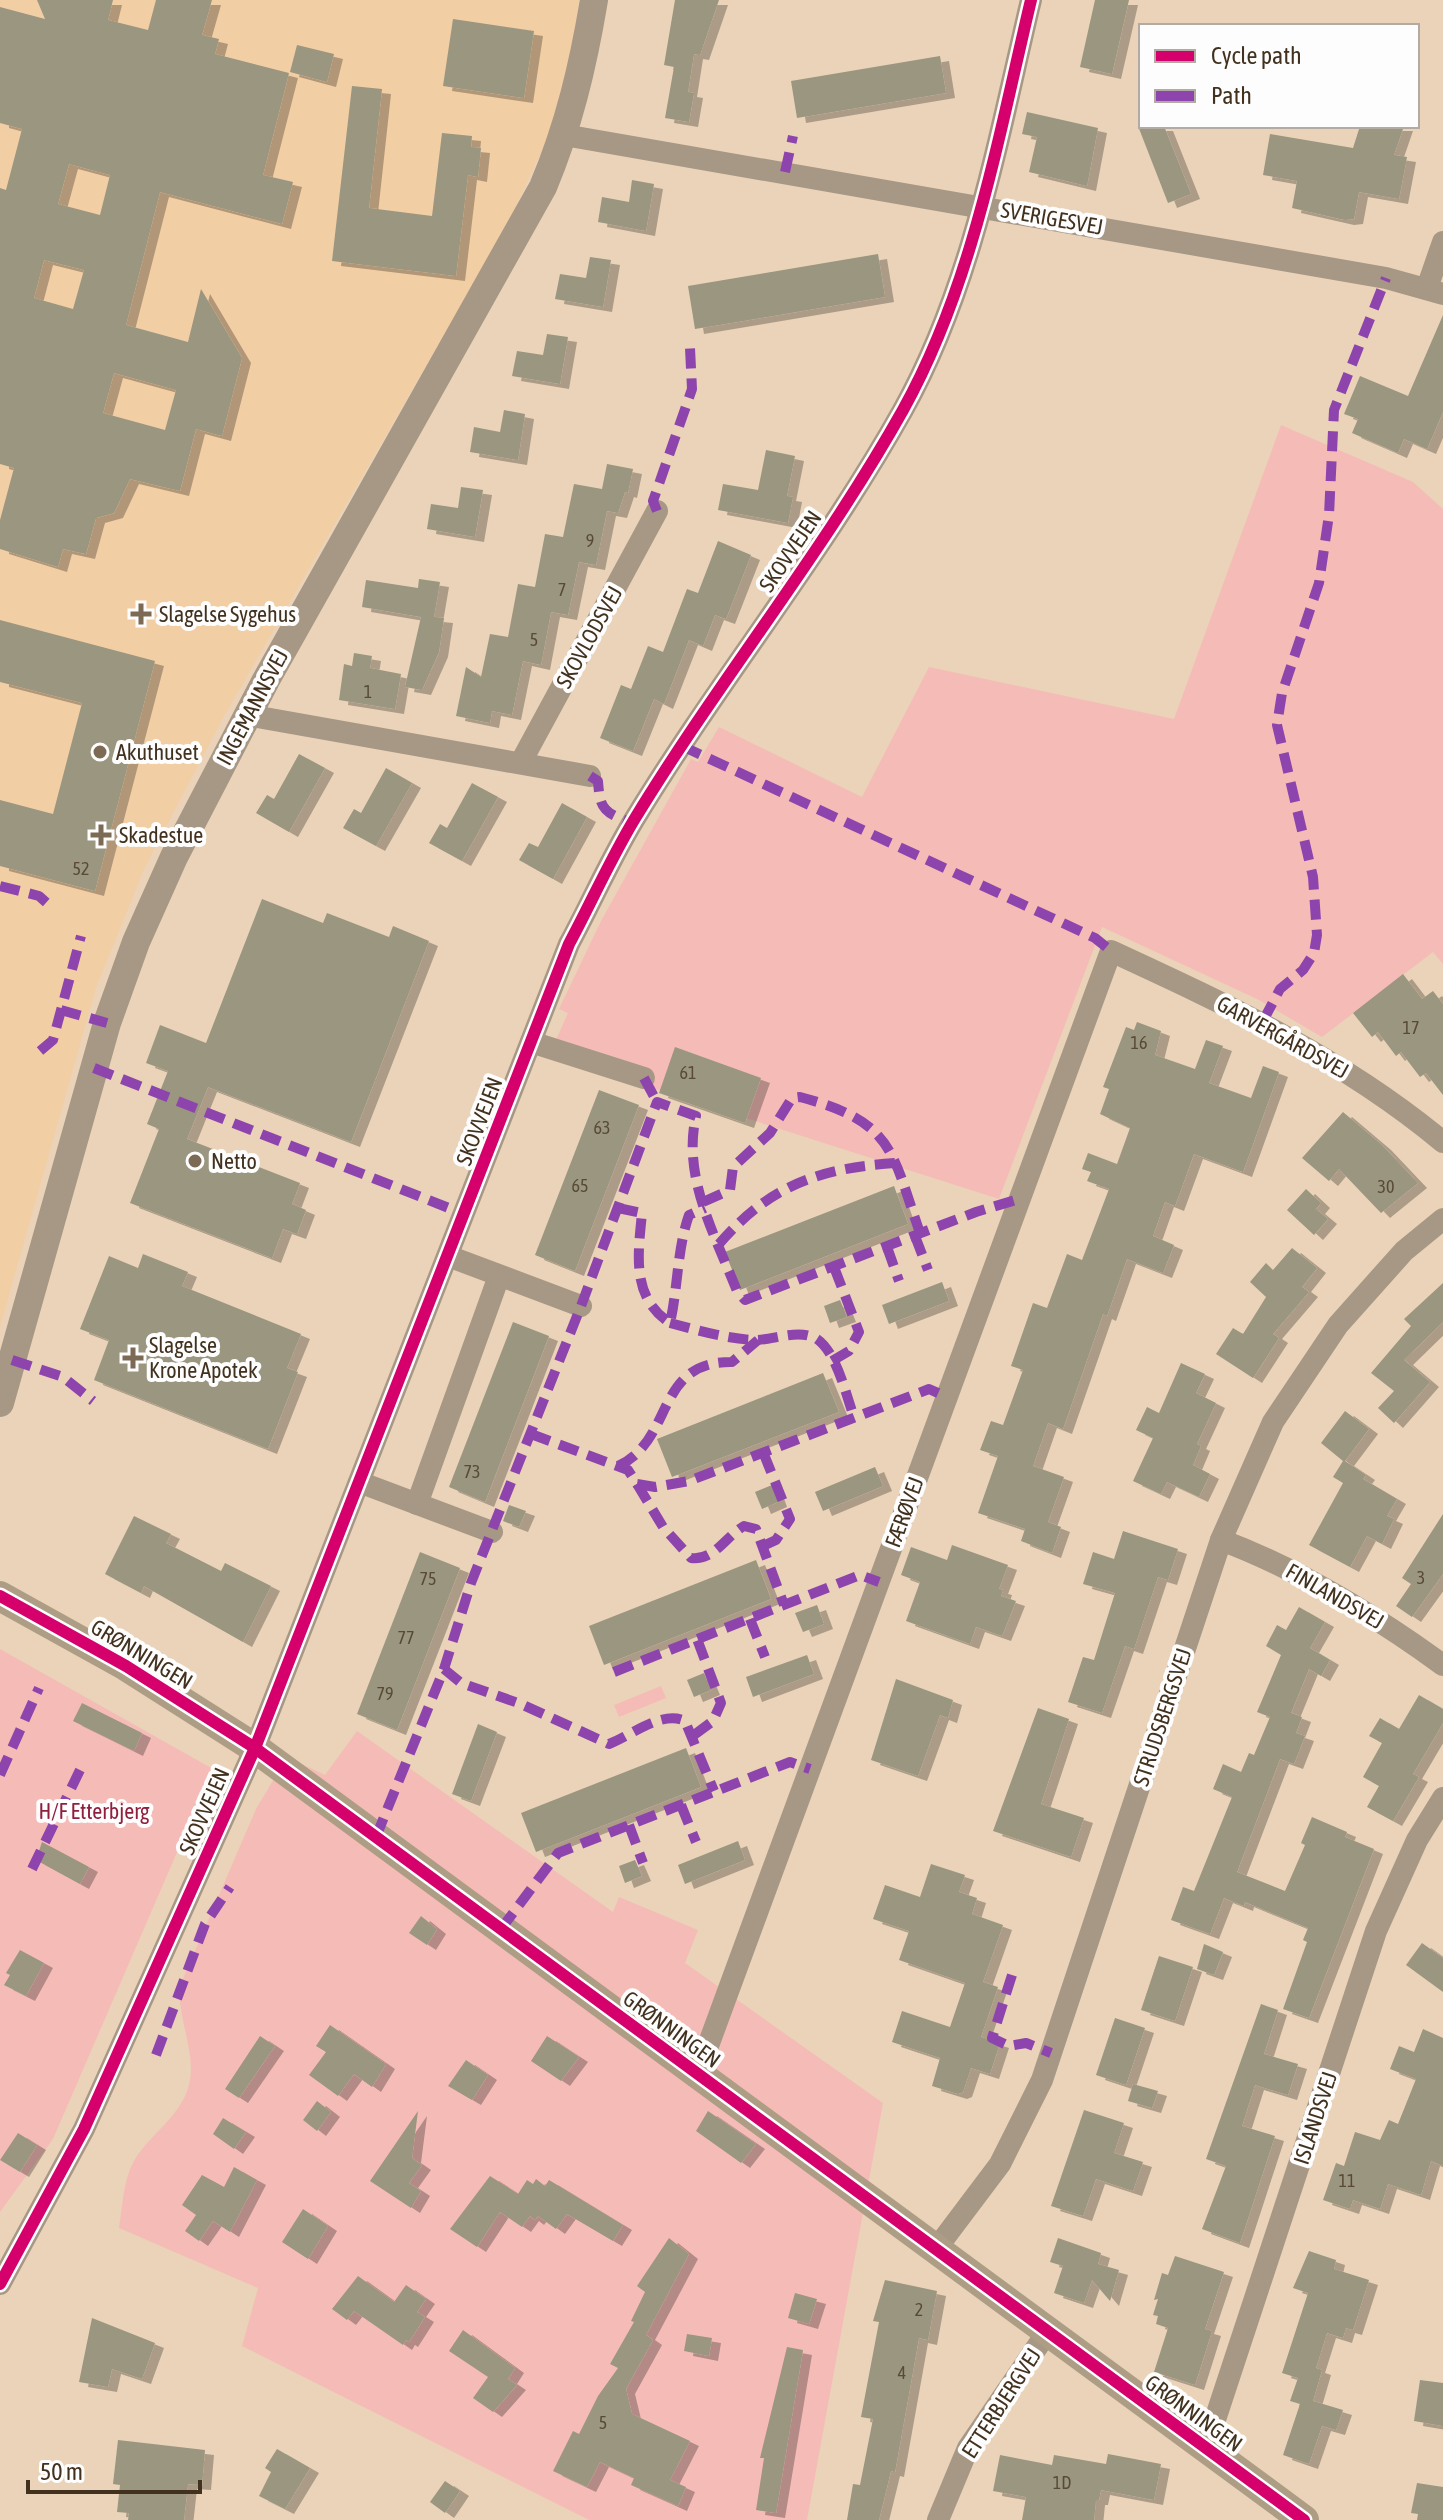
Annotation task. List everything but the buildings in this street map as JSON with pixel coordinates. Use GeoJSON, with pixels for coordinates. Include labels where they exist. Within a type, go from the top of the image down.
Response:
{"type":"FeatureCollection","features":[{"type":"Feature","properties":{"kind":"main road","name":"GRØNNINGEN"},"geometry":{"type":"LineString","coordinates":[[0,1596],[126,1666],[255,1748],[1304,2520]]}},
{"type":"Feature","properties":{"kind":"street","name":"INGEMANNSVEJ"},"geometry":{"type":"LineString","coordinates":[[0,1403],[117,996],[174,857],[247,715],[543,187],[564,135],[582,77],[594,0]]}},
{"type":"Feature","properties":{"kind":"street","name":"SKOVVEJEN"},"geometry":{"type":"LineString","coordinates":[[0,2284],[84,2129],[255,1748],[569,944],[632,823],[823,539],[904,408],[951,305],[982,206],[1031,0]]}},
{"type":"Feature","properties":{"kind":"street","name":"SVERIGESVEJ"},"geometry":{"type":"LineString","coordinates":[[564,135],[982,206],[1435,291]]}},
{"type":"Feature","properties":{"kind":"street"},"geometry":{"type":"LineString","coordinates":[[1435,291],[1443,242]]}},
{"type":"Feature","properties":{"kind":"street","name":"SKOVLODSVEJ"},"geometry":{"type":"LineString","coordinates":[[521,762],[657,511]]}},
{"type":"Feature","properties":{"kind":"street"},"geometry":{"type":"LineString","coordinates":[[247,715],[590,776]]}},
{"type":"Feature","properties":{"kind":"street","name":"GARVERGÅRDSVEJ"},"geometry":{"type":"LineString","coordinates":[[1111,951],[1263,1021],[1351,1074],[1443,1142]]}},
{"type":"Feature","properties":{"kind":"street","name":"FÆRØVEJ"},"geometry":{"type":"LineString","coordinates":[[698,2073],[1111,951]]}},
{"type":"Feature","properties":{"kind":"street"},"geometry":{"type":"LineString","coordinates":[[531,1042],[644,1078]]}},
{"type":"Feature","properties":{"kind":"street","name":"STRUDSBERGSVEJ"},"geometry":{"type":"LineString","coordinates":[[936,2249],[1000,2164],[1042,2080],[1221,1540],[1273,1422],[1338,1325],[1404,1251],[1443,1219]]}},
{"type":"Feature","properties":{"kind":"street"},"geometry":{"type":"LineString","coordinates":[[448,1256],[581,1306]]}},
{"type":"Feature","properties":{"kind":"street"},"geometry":{"type":"LineString","coordinates":[[417,1504],[499,1276]]}},
{"type":"Feature","properties":{"kind":"street"},"geometry":{"type":"LineString","coordinates":[[359,1482],[492,1532]]}},
{"type":"Feature","properties":{"kind":"street","name":"FINLANDSVEJ"},"geometry":{"type":"LineString","coordinates":[[1221,1540],[1267,1557],[1368,1612],[1443,1665]]}},
{"type":"Feature","properties":{"kind":"street","name":"ISLANDSVEJ"},"geometry":{"type":"LineString","coordinates":[[1206,2447],[1376,1931],[1417,1840],[1443,1798]]}},
{"type":"Feature","properties":{"kind":"street","name":"ETTERBJERGVEJ"},"geometry":{"type":"LineString","coordinates":[[938,2520],[968,2448],[1048,2331]]}},
{"type":"Feature","properties":{"kind":"shaded area","name":"Slagelse Sygehus"},"geometry":{"type":"Polygon","coordinates":[[[0,0],[579,0],[571,63],[546,142],[506,227],[224,716],[145,867],[96,988],[0,1327],[0,0]]]}},
{"type":"Feature","properties":{"kind":"green space"},"geometry":{"type":"Polygon","coordinates":[[[1281,425],[1413,482],[1443,509],[1443,964],[1433,952],[1322,1037],[1257,999],[1102,927],[999,1199],[549,1055],[568,1013],[559,1009],[601,921],[691,759],[698,762],[719,727],[862,797],[929,667],[1174,719],[1281,425]]]}},
{"type":"Feature","properties":{"kind":"green space","name":"H/F Etterbjerg"},"geometry":{"type":"Polygon","coordinates":[[[0,1649],[213,1769],[53,2139],[0,2212],[0,1649]]]}},
{"type":"Feature","properties":{"kind":"green space"},"geometry":{"type":"Polygon","coordinates":[[[661,1686],[666,1698],[619,1717],[614,1705],[661,1686]]]}},
{"type":"Feature","properties":{"kind":"green space"},"geometry":{"type":"Polygon","coordinates":[[[357,1731],[613,1912],[619,1897],[698,1930],[685,1963],[883,2103],[807,2520],[589,2520],[242,2346],[258,2288],[119,2228],[124,2191],[132,2164],[176,2112],[187,2091],[191,2070],[179,1988],[256,1809],[287,1757],[325,1775],[357,1731]]]}},
{"type":"Feature","properties":{"kind":"marked path"},"geometry":{"type":"LineString","coordinates":[[785,172],[793,136]]}},
{"type":"Feature","properties":{"kind":"marked path"},"geometry":{"type":"LineString","coordinates":[[1263,1021],[1280,989],[1303,970],[1314,953],[1317,935],[1313,877],[1277,725],[1282,693],[1319,583],[1329,515],[1334,410],[1386,278]]}},
{"type":"Feature","properties":{"kind":"marked path"},"geometry":{"type":"LineString","coordinates":[[657,511],[653,501],[692,389],[690,348]]}},
{"type":"Feature","properties":{"kind":"marked path"},"geometry":{"type":"LineString","coordinates":[[682,746],[1095,938],[1111,951]]}},
{"type":"Feature","properties":{"kind":"marked path"},"geometry":{"type":"LineString","coordinates":[[590,776],[598,781],[600,799],[605,809],[632,823]]}},
{"type":"Feature","properties":{"kind":"marked path"},"geometry":{"type":"LineString","coordinates":[[0,886],[39,896],[48,904]]}},
{"type":"Feature","properties":{"kind":"marked path"},"geometry":{"type":"LineString","coordinates":[[40,1051],[53,1040],[81,936]]}},
{"type":"Feature","properties":{"kind":"marked path"},"geometry":{"type":"LineString","coordinates":[[61,1010],[107,1023]]}},
{"type":"Feature","properties":{"kind":"marked path"},"geometry":{"type":"LineString","coordinates":[[94,1068],[464,1214]]}},
{"type":"Feature","properties":{"kind":"marked path"},"geometry":{"type":"LineString","coordinates":[[644,1078],[657,1102]]}},
{"type":"Feature","properties":{"kind":"marked path"},"geometry":{"type":"LineString","coordinates":[[703,1202],[730,1190],[733,1167],[770,1133],[792,1098],[800,1097],[854,1117],[872,1129],[894,1160],[920,1233]]}},
{"type":"Feature","properties":{"kind":"marked path"},"geometry":{"type":"LineString","coordinates":[[376,1837],[444,1669],[471,1583],[581,1306],[657,1102],[696,1116],[693,1161],[697,1183],[719,1249],[737,1291],[745,1300],[976,1212],[1019,1199]]}},
{"type":"Feature","properties":{"kind":"marked path"},"geometry":{"type":"LineString","coordinates":[[719,1244],[757,1207],[798,1183],[843,1169],[896,1163]]}},
{"type":"Feature","properties":{"kind":"marked path"},"geometry":{"type":"LineString","coordinates":[[618,1208],[642,1213],[639,1259],[643,1288],[657,1313],[670,1323],[689,1215],[705,1208]]}},
{"type":"Feature","properties":{"kind":"marked path"},"geometry":{"type":"LineString","coordinates":[[915,1236],[928,1270]]}},
{"type":"Feature","properties":{"kind":"marked path"},"geometry":{"type":"LineString","coordinates":[[887,1247],[899,1281]]}},
{"type":"Feature","properties":{"kind":"marked path"},"geometry":{"type":"LineString","coordinates":[[832,1361],[849,1351],[859,1332],[834,1267]]}},
{"type":"Feature","properties":{"kind":"marked path"},"geometry":{"type":"LineString","coordinates":[[670,1323],[744,1339],[762,1340],[794,1334],[817,1339],[835,1364],[854,1417]]}},
{"type":"Feature","properties":{"kind":"marked path"},"geometry":{"type":"LineString","coordinates":[[618,1466],[636,1454],[649,1439],[667,1404],[689,1374],[707,1365],[732,1362],[758,1340]]}},
{"type":"Feature","properties":{"kind":"marked path"},"geometry":{"type":"LineString","coordinates":[[12,1360],[63,1377],[93,1401]]}},
{"type":"Feature","properties":{"kind":"marked path"},"geometry":{"type":"LineString","coordinates":[[531,1434],[628,1470],[637,1484],[655,1487],[689,1481],[929,1389],[947,1397]]}},
{"type":"Feature","properties":{"kind":"marked path"},"geometry":{"type":"LineString","coordinates":[[763,1452],[790,1519],[776,1540],[763,1546]]}},
{"type":"Feature","properties":{"kind":"marked path"},"geometry":{"type":"LineString","coordinates":[[637,1484],[663,1527],[691,1558],[713,1552],[744,1526],[756,1529],[784,1605]]}},
{"type":"Feature","properties":{"kind":"marked path"},"geometry":{"type":"LineString","coordinates":[[614,1672],[860,1575],[879,1582]]}},
{"type":"Feature","properties":{"kind":"marked path"},"geometry":{"type":"LineString","coordinates":[[750,1619],[765,1657]]}},
{"type":"Feature","properties":{"kind":"marked path"},"geometry":{"type":"LineString","coordinates":[[694,1735],[713,1721],[721,1703],[697,1639]]}},
{"type":"Feature","properties":{"kind":"marked path"},"geometry":{"type":"LineString","coordinates":[[444,1669],[461,1683],[521,1704],[609,1744],[657,1721],[676,1718],[685,1721],[714,1791]]}},
{"type":"Feature","properties":{"kind":"marked path"},"geometry":{"type":"LineString","coordinates":[[0,1775],[39,1688]]}},
{"type":"Feature","properties":{"kind":"marked path"},"geometry":{"type":"LineString","coordinates":[[501,1929],[558,1853],[790,1762],[810,1769]]}},
{"type":"Feature","properties":{"kind":"marked path"},"geometry":{"type":"LineString","coordinates":[[32,1869],[80,1770]]}},
{"type":"Feature","properties":{"kind":"marked path"},"geometry":{"type":"LineString","coordinates":[[681,1805],[696,1842]]}},
{"type":"Feature","properties":{"kind":"marked path"},"geometry":{"type":"LineString","coordinates":[[629,1825],[643,1863]]}},
{"type":"Feature","properties":{"kind":"marked path"},"geometry":{"type":"LineString","coordinates":[[156,2055],[205,1924],[230,1887]]}},
{"type":"Feature","properties":{"kind":"marked path"},"geometry":{"type":"LineString","coordinates":[[1012,1975],[992,2038],[1009,2046],[1026,2043],[1051,2053]]}},
{"type":"Feature","properties":{"kind":"cycle path"},"geometry":{"type":"LineString","coordinates":[[0,2284],[84,2129],[255,1748],[569,944],[634,820],[839,515],[903,410],[927,362],[948,312],[981,210],[1031,0]]}},
{"type":"Feature","properties":{"kind":"cycle path"},"geometry":{"type":"LineString","coordinates":[[0,1596],[126,1666],[255,1748],[1304,2520]]}},
{"type":"Feature","properties":{"kind":"place","name":"Slagelse Sygehus"},"geometry":{"type":"Point","coordinates":[141,614]}},
{"type":"Feature","properties":{"kind":"place","name":"Akuthuset"},"geometry":{"type":"Point","coordinates":[100,752]}},
{"type":"Feature","properties":{"kind":"place","name":"Skadestue"},"geometry":{"type":"Point","coordinates":[101,835]}},
{"type":"Feature","properties":{"kind":"place","name":"Netto"},"geometry":{"type":"Point","coordinates":[195,1161]}},
{"type":"Feature","properties":{"kind":"place","name":"Slagelse Krone Apotek"},"geometry":{"type":"Point","coordinates":[133,1358]}}]}
